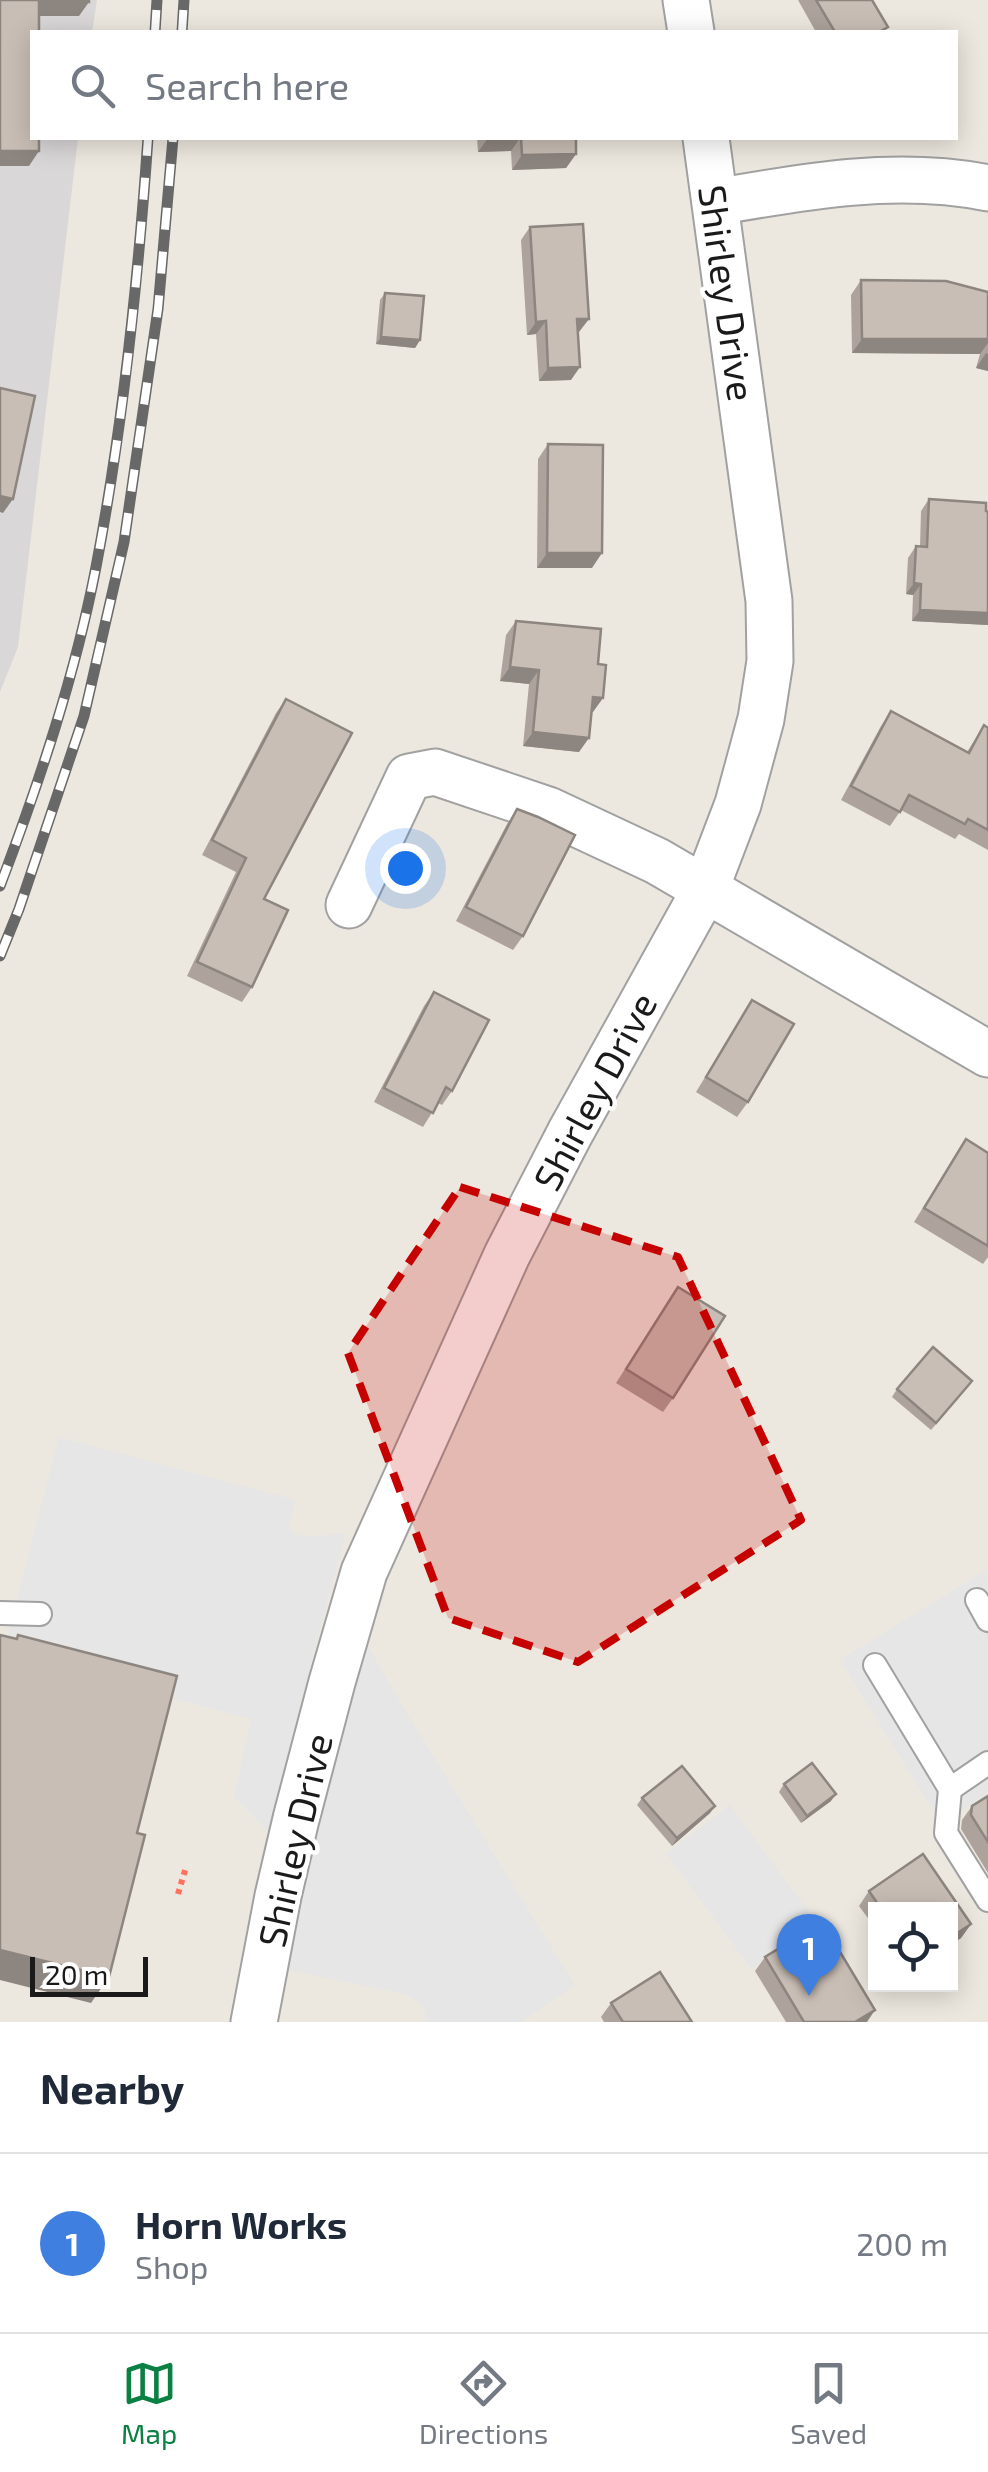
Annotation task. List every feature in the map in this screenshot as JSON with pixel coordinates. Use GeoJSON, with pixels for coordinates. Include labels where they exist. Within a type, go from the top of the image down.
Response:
{"type":"FeatureCollection","features":[{"type":"Feature","properties":{"kind":"street"},"geometry":{"type":"LineString","coordinates":[[686,0],[690,30]]}},
{"type":"Feature","properties":{"kind":"street","name":"Shirley Drive"},"geometry":{"type":"LineString","coordinates":[[254,2022],[324,1681],[353,1570],[507,1254],[706,888],[738,804],[761,718],[770,661],[770,602],[706,140]]}},
{"type":"Feature","properties":{"kind":"street"},"geometry":{"type":"LineString","coordinates":[[716,202],[836,182],[903,180],[988,188]]}},
{"type":"Feature","properties":{"kind":"street"},"geometry":{"type":"LineString","coordinates":[[349,905],[410,777],[435,772],[548,810],[658,860],[988,1054]]}},
{"type":"Feature","properties":{"kind":"lane"},"geometry":{"type":"LineString","coordinates":[[0,1613],[40,1614]]}},
{"type":"Feature","properties":{"kind":"lane"},"geometry":{"type":"LineString","coordinates":[[875,1665],[950,1789],[946,1832],[988,1900]]}},
{"type":"Feature","properties":{"kind":"lane"},"geometry":{"type":"LineString","coordinates":[[950,1789],[988,1764]]}},
{"type":"Feature","properties":{"kind":"path"},"geometry":{"type":"LineString","coordinates":[[178,1894],[186,1868]]}},
{"type":"Feature","properties":{"kind":"highlighted area"},"geometry":{"type":"Polygon","coordinates":[[[460,1187],[678,1257],[801,1520],[578,1662],[448,1618],[348,1353],[460,1187]]]}},
{"type":"Feature","properties":{"kind":"shaded area"},"geometry":{"type":"Polygon","coordinates":[[[0,0],[97,0],[92,30],[30,30],[30,140],[78,140],[18,647],[0,692],[0,0]]]}},
{"type":"Feature","properties":{"kind":"shaded area"},"geometry":{"type":"Polygon","coordinates":[[[59,1437],[295,1500],[289,1526],[293,1534],[315,1537],[346,1533],[270,1834],[234,1797],[251,1719],[3,1654],[59,1437]]]}},
{"type":"Feature","properties":{"kind":"shaded area"},"geometry":{"type":"Polygon","coordinates":[[[988,1569],[988,1794],[941,1823],[840,1660],[988,1569]]]}},
{"type":"Feature","properties":{"kind":"shaded area"},"geometry":{"type":"Polygon","coordinates":[[[363,1637],[575,1985],[521,2022],[424,2022],[426,2014],[418,2002],[404,1994],[284,1969],[301,1872],[363,1637]]]}},
{"type":"Feature","properties":{"kind":"shaded area"},"geometry":{"type":"Polygon","coordinates":[[[730,1805],[816,1921],[751,1969],[666,1853],[730,1805]]]}},
{"type":"Feature","properties":{"kind":"building"},"geometry":{"type":"Polygon","coordinates":[[[0,0],[89,0],[39,1],[39,30],[30,30],[30,140],[39,140],[39,151],[0,151],[0,0]]]}},
{"type":"Feature","properties":{"kind":"building"},"geometry":{"type":"Polygon","coordinates":[[[816,0],[872,0],[888,27],[883,30],[834,30],[816,0]]]}},
{"type":"Feature","properties":{"kind":"building"},"geometry":{"type":"Polygon","coordinates":[[[521,140],[576,140],[576,154],[522,155],[521,140]]]}},
{"type":"Feature","properties":{"kind":"building"},"geometry":{"type":"Polygon","coordinates":[[[583,224],[589,319],[577,319],[580,367],[548,368],[546,321],[536,322],[530,227],[583,224]]]}},
{"type":"Feature","properties":{"kind":"building"},"geometry":{"type":"Polygon","coordinates":[[[861,280],[946,281],[988,292],[988,339],[862,339],[861,280]]]}},
{"type":"Feature","properties":{"kind":"building"},"geometry":{"type":"Polygon","coordinates":[[[385,293],[424,296],[420,340],[381,337],[385,293]]]}},
{"type":"Feature","properties":{"kind":"building"},"geometry":{"type":"Polygon","coordinates":[[[0,388],[35,396],[13,499],[0,496],[0,388]]]}},
{"type":"Feature","properties":{"kind":"building"},"geometry":{"type":"Polygon","coordinates":[[[548,444],[603,445],[602,553],[547,553],[548,444]]]}},
{"type":"Feature","properties":{"kind":"building"},"geometry":{"type":"Polygon","coordinates":[[[929,499],[986,503],[988,613],[920,610],[921,584],[914,583],[916,546],[927,547],[929,499]]]}},
{"type":"Feature","properties":{"kind":"building"},"geometry":{"type":"Polygon","coordinates":[[[516,621],[601,629],[598,664],[606,665],[603,698],[593,697],[589,738],[533,732],[539,670],[510,667],[516,621]]]}},
{"type":"Feature","properties":{"kind":"building"},"geometry":{"type":"Polygon","coordinates":[[[286,699],[352,733],[264,899],[288,910],[252,987],[197,962],[246,858],[212,840],[286,699]]]}},
{"type":"Feature","properties":{"kind":"building"},"geometry":{"type":"Polygon","coordinates":[[[891,711],[969,753],[984,725],[988,728],[988,830],[968,819],[965,824],[909,795],[900,812],[851,786],[891,711]]]}},
{"type":"Feature","properties":{"kind":"building"},"geometry":{"type":"Polygon","coordinates":[[[517,809],[575,835],[523,936],[466,907],[517,809]]]}},
{"type":"Feature","properties":{"kind":"building"},"geometry":{"type":"Polygon","coordinates":[[[434,992],[489,1020],[452,1091],[446,1087],[433,1113],[384,1088],[434,992]]]}},
{"type":"Feature","properties":{"kind":"building"},"geometry":{"type":"Polygon","coordinates":[[[752,1000],[794,1024],[748,1102],[706,1077],[752,1000]]]}},
{"type":"Feature","properties":{"kind":"building"},"geometry":{"type":"Polygon","coordinates":[[[966,1139],[988,1153],[988,1246],[924,1208],[966,1139]]]}},
{"type":"Feature","properties":{"kind":"building"},"geometry":{"type":"Polygon","coordinates":[[[678,1287],[725,1316],[673,1398],[626,1369],[678,1287]]]}},
{"type":"Feature","properties":{"kind":"building"},"geometry":{"type":"Polygon","coordinates":[[[933,1347],[972,1381],[936,1423],[897,1389],[933,1347]]]}},
{"type":"Feature","properties":{"kind":"building"},"geometry":{"type":"Polygon","coordinates":[[[0,1635],[17,1639],[18,1635],[177,1676],[137,1833],[145,1835],[109,1977],[0,1950],[0,1635]]]}},
{"type":"Feature","properties":{"kind":"building"},"geometry":{"type":"Polygon","coordinates":[[[812,1763],[836,1794],[807,1816],[784,1784],[812,1763]]]}},
{"type":"Feature","properties":{"kind":"building"},"geometry":{"type":"Polygon","coordinates":[[[682,1766],[715,1806],[677,1838],[642,1798],[682,1766]]]}},
{"type":"Feature","properties":{"kind":"building"},"geometry":{"type":"Polygon","coordinates":[[[988,1796],[988,1842],[971,1815],[972,1806],[988,1796]]]}},
{"type":"Feature","properties":{"kind":"building"},"geometry":{"type":"Polygon","coordinates":[[[923,1854],[956,1902],[877,1902],[869,1891],[923,1854]]]}},
{"type":"Feature","properties":{"kind":"building"},"geometry":{"type":"Polygon","coordinates":[[[958,1905],[971,1924],[958,1933],[958,1905]]]}},
{"type":"Feature","properties":{"kind":"building"},"geometry":{"type":"Polygon","coordinates":[[[822,1922],[875,2010],[855,2022],[804,2022],[765,1957],[822,1922]]]}},
{"type":"Feature","properties":{"kind":"building"},"geometry":{"type":"Polygon","coordinates":[[[660,1972],[692,2022],[623,2022],[611,2003],[660,1972]]]}},
{"type":"Feature","properties":{"kind":"railway"},"geometry":{"type":"LineString","coordinates":[[155,30],[157,0]]}},
{"type":"Feature","properties":{"kind":"railway"},"geometry":{"type":"LineString","coordinates":[[182,30],[184,0]]}},
{"type":"Feature","properties":{"kind":"railway"},"geometry":{"type":"LineString","coordinates":[[0,886],[55,729],[96,567],[128,353],[148,140]]}},
{"type":"Feature","properties":{"kind":"railway"},"geometry":{"type":"LineString","coordinates":[[0,956],[84,716],[124,542],[158,309],[173,140]]}},
{"type":"Feature","properties":{"kind":"place","name":"Horn Works"},"geometry":{"type":"Point","coordinates":[809,1996]}}]}
